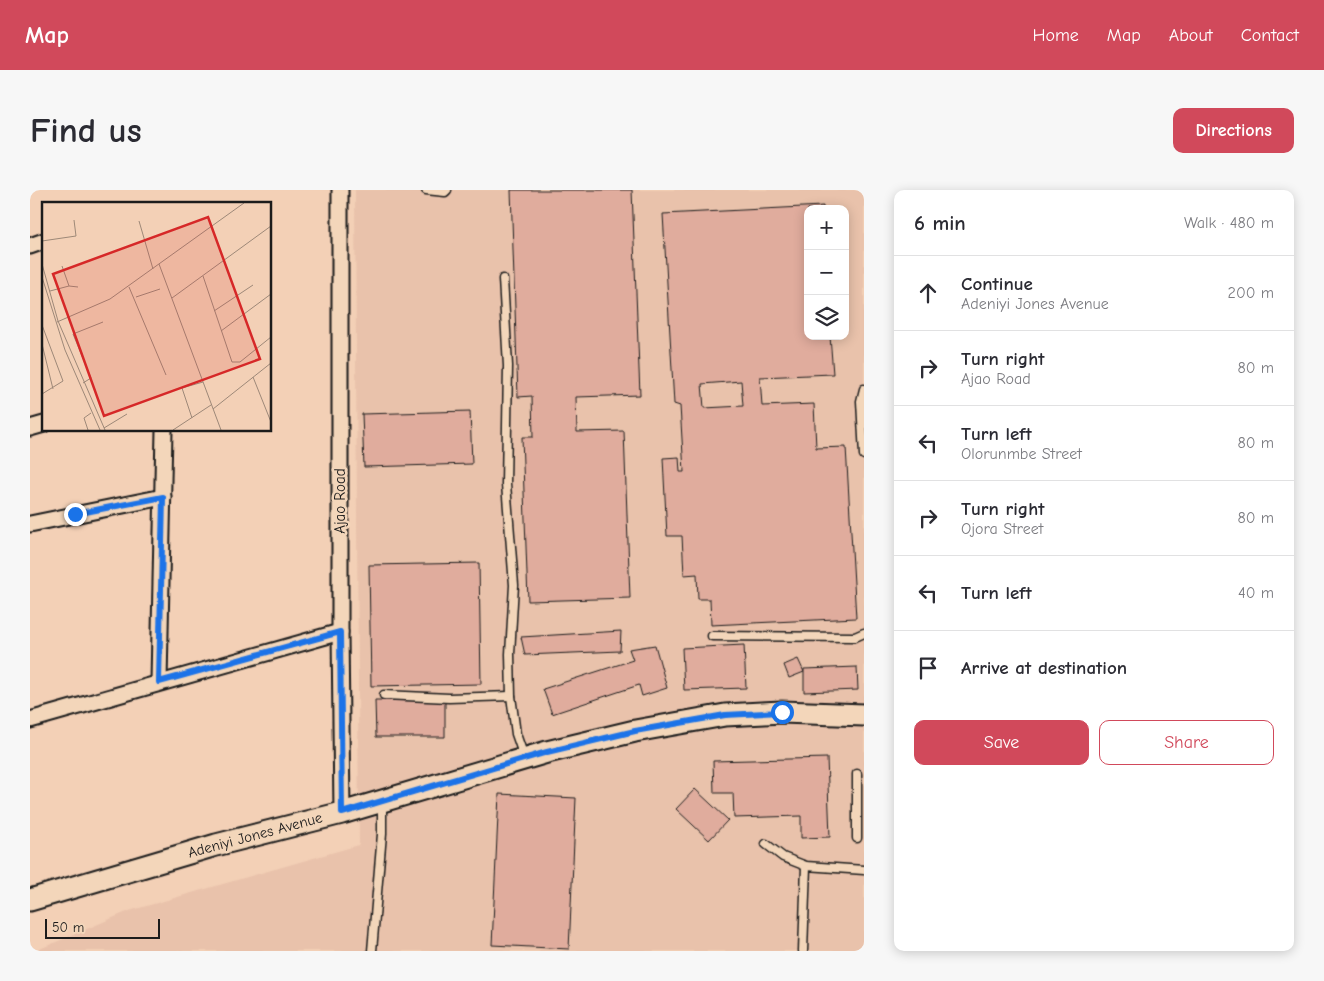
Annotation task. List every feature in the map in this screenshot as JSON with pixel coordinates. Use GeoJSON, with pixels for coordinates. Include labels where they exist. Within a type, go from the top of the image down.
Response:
{"type":"FeatureCollection","features":[{"type":"Feature","properties":{"kind":"street","name":"Ajao Road"},"geometry":{"type":"LineString","coordinates":[[340,190],[342,813]]}},
{"type":"Feature","properties":{"kind":"street"},"geometry":{"type":"LineString","coordinates":[[30,246],[42,242]]}},
{"type":"Feature","properties":{"kind":"street"},"geometry":{"type":"LineString","coordinates":[[159,682],[164,431]]}},
{"type":"Feature","properties":{"kind":"street"},"geometry":{"type":"LineString","coordinates":[[30,524],[163,497]]}},
{"type":"Feature","properties":{"kind":"street"},"geometry":{"type":"LineString","coordinates":[[30,720],[340,632]]}},
{"type":"Feature","properties":{"kind":"street","name":"Adeniyi Jones Avenue"},"geometry":{"type":"LineString","coordinates":[[30,900],[216,844],[342,813],[525,759],[635,731],[725,715],[782,712],[864,715]]}},
{"type":"Feature","properties":{"kind":"lane"},"geometry":{"type":"LineString","coordinates":[[426,190],[445,192],[447,190]]}},
{"type":"Feature","properties":{"kind":"lane"},"geometry":{"type":"LineString","coordinates":[[503,280],[508,366],[506,484],[514,585],[510,654],[511,696],[516,734],[525,759]]}},
{"type":"Feature","properties":{"kind":"lane"},"geometry":{"type":"LineString","coordinates":[[864,389],[861,402],[864,455]]}},
{"type":"Feature","properties":{"kind":"lane"},"geometry":{"type":"LineString","coordinates":[[712,636],[856,637],[864,633]]}},
{"type":"Feature","properties":{"kind":"lane"},"geometry":{"type":"LineString","coordinates":[[384,695],[449,698],[511,696]]}},
{"type":"Feature","properties":{"kind":"lane"},"geometry":{"type":"LineString","coordinates":[[857,774],[860,801],[857,838]]}},
{"type":"Feature","properties":{"kind":"lane"},"geometry":{"type":"LineString","coordinates":[[372,951],[382,834],[382,801]]}},
{"type":"Feature","properties":{"kind":"lane"},"geometry":{"type":"LineString","coordinates":[[766,844],[783,856],[806,866],[864,870]]}},
{"type":"Feature","properties":{"kind":"lane"},"geometry":{"type":"LineString","coordinates":[[803,951],[806,866]]}},
{"type":"Feature","properties":{"kind":"shaded area"},"geometry":{"type":"Polygon","coordinates":[[[355,190],[864,190],[864,951],[35,951],[129,911],[359,845],[355,190]]]}},
{"type":"Feature","properties":{"kind":"building"},"geometry":{"type":"Polygon","coordinates":[[[511,190],[632,190],[640,395],[576,397],[577,432],[624,431],[630,598],[528,601],[522,437],[533,437],[532,396],[518,397],[511,190]]]}},
{"type":"Feature","properties":{"kind":"building"},"geometry":{"type":"Polygon","coordinates":[[[804,207],[804,340],[830,340],[833,374],[760,377],[762,406],[814,404],[816,448],[846,447],[856,618],[711,625],[710,599],[698,599],[697,574],[684,575],[682,536],[667,536],[663,458],[679,457],[680,472],[684,472],[680,406],[674,404],[663,214],[804,207]],[[741,381],[702,384],[704,408],[743,406],[741,381]]]}},
{"type":"Feature","properties":{"kind":"building"},"geometry":{"type":"Polygon","coordinates":[[[470,411],[472,464],[364,467],[362,414],[470,411]]]}},
{"type":"Feature","properties":{"kind":"building"},"geometry":{"type":"Polygon","coordinates":[[[479,563],[481,684],[371,686],[369,565],[479,563]]]}},
{"type":"Feature","properties":{"kind":"building"},"geometry":{"type":"Polygon","coordinates":[[[621,631],[620,651],[525,655],[521,637],[621,631]]]}},
{"type":"Feature","properties":{"kind":"building"},"geometry":{"type":"Polygon","coordinates":[[[655,645],[667,688],[642,696],[639,685],[552,714],[543,689],[633,660],[629,649],[655,645]]]}},
{"type":"Feature","properties":{"kind":"building"},"geometry":{"type":"Polygon","coordinates":[[[744,645],[746,688],[684,690],[682,648],[744,645]]]}},
{"type":"Feature","properties":{"kind":"building"},"geometry":{"type":"Polygon","coordinates":[[[798,659],[804,672],[789,678],[784,665],[798,659]]]}},
{"type":"Feature","properties":{"kind":"building"},"geometry":{"type":"Polygon","coordinates":[[[857,667],[858,690],[804,692],[804,669],[857,667]]]}},
{"type":"Feature","properties":{"kind":"building"},"geometry":{"type":"Polygon","coordinates":[[[375,700],[445,700],[445,737],[376,737],[375,700]]]}},
{"type":"Feature","properties":{"kind":"building"},"geometry":{"type":"Polygon","coordinates":[[[827,758],[830,837],[801,838],[801,816],[734,818],[733,793],[714,793],[713,761],[827,758]]]}},
{"type":"Feature","properties":{"kind":"building"},"geometry":{"type":"Polygon","coordinates":[[[695,789],[728,820],[709,840],[676,809],[695,789]]]}},
{"type":"Feature","properties":{"kind":"building"},"geometry":{"type":"Polygon","coordinates":[[[499,794],[576,798],[569,949],[492,945],[499,794]]]}},
{"type":"Feature","properties":{"kind":"route"},"geometry":{"type":"LineString","coordinates":[[75,514],[163,497],[159,682],[340,632],[342,813],[547,752],[635,731],[725,715],[782,712]]}}]}
